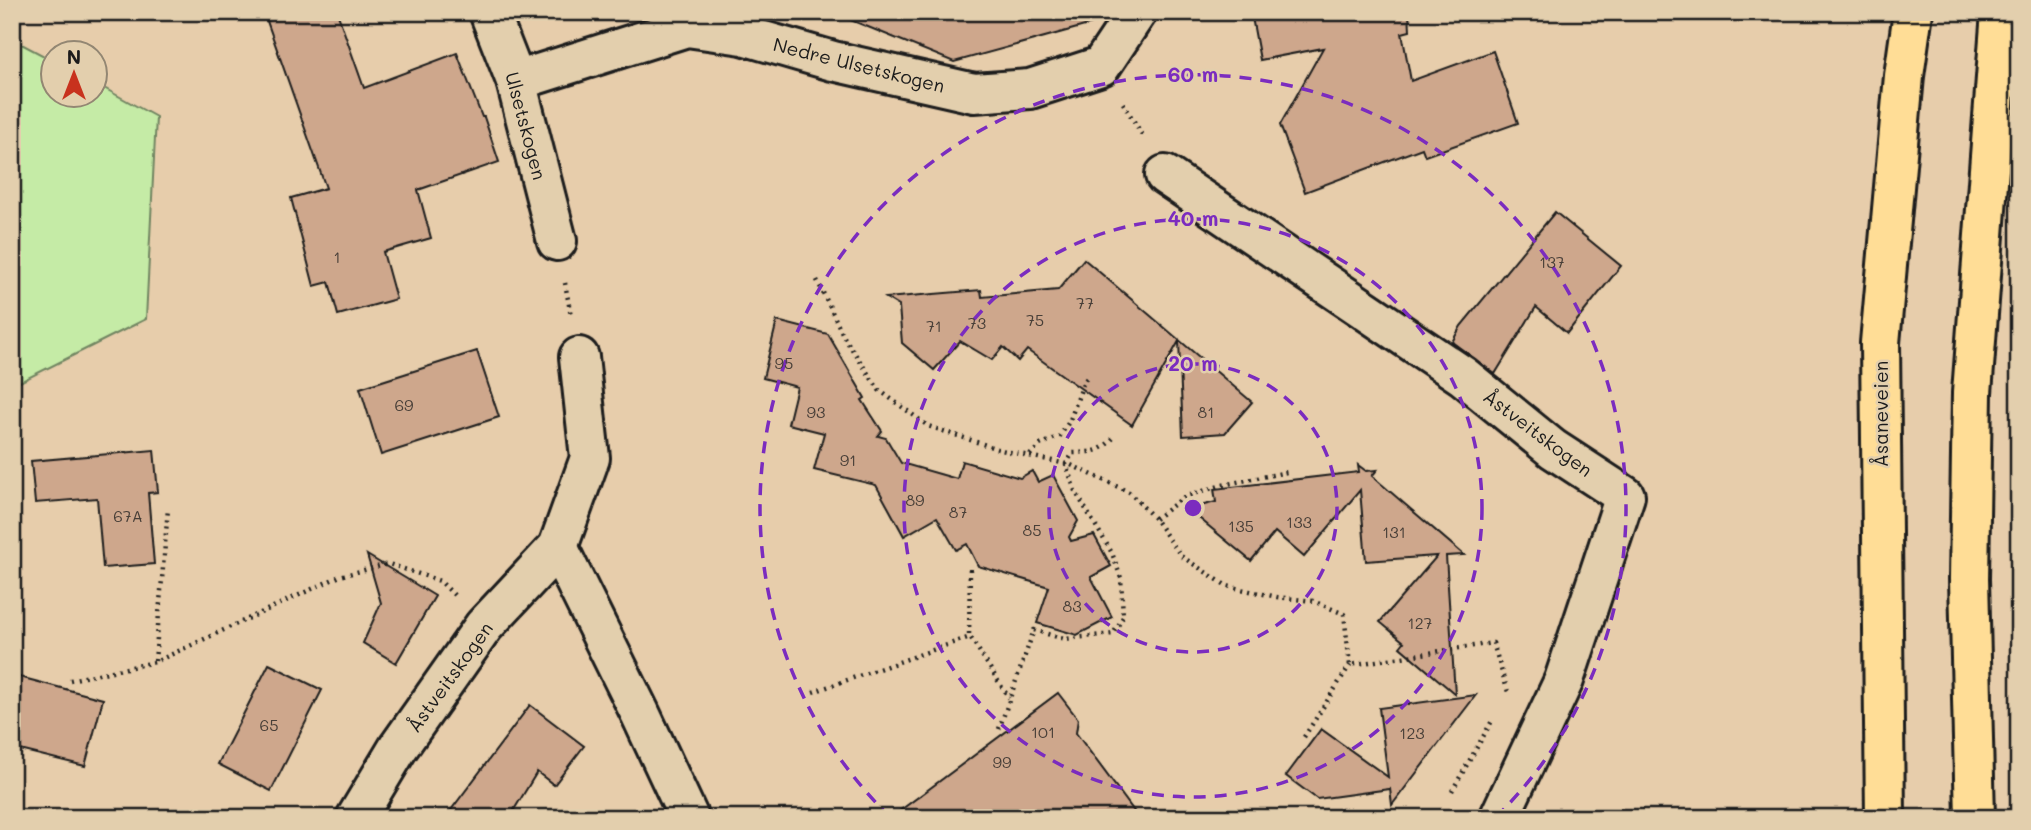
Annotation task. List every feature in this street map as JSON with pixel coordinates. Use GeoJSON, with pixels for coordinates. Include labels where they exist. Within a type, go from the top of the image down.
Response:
{"type":"FeatureCollection","features":[{"type":"Feature","properties":{"kind":"highway","name":"Åsaneveien"},"geometry":{"type":"LineString","coordinates":[[1885,818],[1880,344],[1904,76],[1913,12]]}},
{"type":"Feature","properties":{"kind":"highway"},"geometry":{"type":"LineString","coordinates":[[1975,818],[1969,579],[1972,393],[2001,12]]}},
{"type":"Feature","properties":{"kind":"street","name":"Ulsetskogen"},"geometry":{"type":"LineString","coordinates":[[489,12],[516,81],[557,241]]}},
{"type":"Feature","properties":{"kind":"street"},"geometry":{"type":"LineString","coordinates":[[1101,66],[1137,12]]}},
{"type":"Feature","properties":{"kind":"street","name":"Nedre Ulsetskogen"},"geometry":{"type":"LineString","coordinates":[[516,81],[688,20],[833,61],[974,93],[1030,89],[1101,66]]}},
{"type":"Feature","properties":{"kind":"street","name":"Åstveitskogen"},"geometry":{"type":"LineString","coordinates":[[1165,175],[1463,376],[1553,449],[1625,496],[1564,680],[1499,818]]}},
{"type":"Feature","properties":{"kind":"street","name":"Åstveitskogen"},"geometry":{"type":"LineString","coordinates":[[356,818],[398,748],[484,626],[558,547],[590,458],[579,357]]}},
{"type":"Feature","properties":{"kind":"street"},"geometry":{"type":"LineString","coordinates":[[558,547],[689,818]]}},
{"type":"Feature","properties":{"kind":"path"},"geometry":{"type":"LineString","coordinates":[[1101,66],[1165,175]]}},
{"type":"Feature","properties":{"kind":"path"},"geometry":{"type":"LineString","coordinates":[[557,241],[579,357]]}},
{"type":"Feature","properties":{"kind":"path"},"geometry":{"type":"LineString","coordinates":[[817,280],[844,337],[879,390],[928,426],[1000,450],[1066,464],[1129,492],[1155,519],[1181,556],[1227,586],[1277,597],[1313,601],[1344,614],[1350,665],[1304,737]]}},
{"type":"Feature","properties":{"kind":"path"},"geometry":{"type":"LineString","coordinates":[[1029,456],[1040,445],[1060,436],[1070,420],[1084,381],[1090,375]]}},
{"type":"Feature","properties":{"kind":"path"},"geometry":{"type":"LineString","coordinates":[[1066,464],[1073,453],[1094,452],[1105,448],[1116,435]]}},
{"type":"Feature","properties":{"kind":"path"},"geometry":{"type":"LineString","coordinates":[[999,729],[1034,630],[1064,639],[1112,634],[1123,617],[1121,578],[1112,552],[1075,491],[1066,464]]}},
{"type":"Feature","properties":{"kind":"path"},"geometry":{"type":"LineString","coordinates":[[1155,519],[1184,497],[1222,485],[1287,472]]}},
{"type":"Feature","properties":{"kind":"path"},"geometry":{"type":"LineString","coordinates":[[155,662],[169,509]]}},
{"type":"Feature","properties":{"kind":"path"},"geometry":{"type":"LineString","coordinates":[[70,680],[155,662],[340,576],[389,564],[440,581],[484,626]]}},
{"type":"Feature","properties":{"kind":"path"},"geometry":{"type":"LineString","coordinates":[[970,569],[969,635],[1010,699]]}},
{"type":"Feature","properties":{"kind":"path"},"geometry":{"type":"LineString","coordinates":[[813,692],[970,637]]}},
{"type":"Feature","properties":{"kind":"path"},"geometry":{"type":"LineString","coordinates":[[1350,665],[1493,643],[1509,691],[1503,702]]}},
{"type":"Feature","properties":{"kind":"path"},"geometry":{"type":"LineString","coordinates":[[1452,791],[1496,713]]}},
{"type":"Feature","properties":{"kind":"green space"},"geometry":{"type":"Polygon","coordinates":[[[12,39],[38,53],[38,108],[108,108],[108,90],[156,117],[146,319],[12,386],[12,39]]]}},
{"type":"Feature","properties":{"kind":"building"},"geometry":{"type":"Polygon","coordinates":[[[292,12],[337,12],[364,88],[457,53],[484,117],[499,162],[418,190],[431,238],[383,252],[396,299],[338,315],[329,282],[314,286],[291,198],[326,188],[267,21],[292,12]]]}},
{"type":"Feature","properties":{"kind":"building"},"geometry":{"type":"Polygon","coordinates":[[[836,12],[1091,12],[1092,24],[954,62],[836,12]]]}},
{"type":"Feature","properties":{"kind":"building"},"geometry":{"type":"Polygon","coordinates":[[[1251,12],[1409,12],[1410,31],[1402,33],[1411,81],[1493,51],[1518,123],[1425,156],[1422,148],[1305,192],[1280,125],[1323,48],[1260,60],[1251,12]]]}},
{"type":"Feature","properties":{"kind":"building"},"geometry":{"type":"Polygon","coordinates":[[[1555,212],[1621,266],[1567,333],[1536,307],[1495,374],[1452,342],[1461,326],[1555,212]]]}},
{"type":"Feature","properties":{"kind":"building"},"geometry":{"type":"Polygon","coordinates":[[[1084,259],[1252,402],[1225,433],[1183,436],[1179,341],[1132,425],[1027,350],[1018,361],[1003,347],[992,360],[960,341],[934,370],[902,343],[899,306],[886,298],[981,290],[982,297],[1058,290],[1084,259]]]}},
{"type":"Feature","properties":{"kind":"building"},"geometry":{"type":"Polygon","coordinates":[[[777,321],[828,334],[865,398],[862,400],[882,431],[878,436],[886,438],[901,463],[957,479],[962,461],[1020,478],[1032,471],[1038,482],[1053,475],[1078,521],[1069,537],[1071,541],[1094,535],[1111,566],[1091,577],[1112,617],[1077,635],[1037,623],[1049,587],[978,566],[967,544],[956,550],[937,517],[904,536],[876,485],[814,470],[824,433],[788,424],[797,387],[763,378],[777,321]]]}},
{"type":"Feature","properties":{"kind":"building"},"geometry":{"type":"Polygon","coordinates":[[[477,351],[499,417],[381,455],[360,388],[477,351]]]}},
{"type":"Feature","properties":{"kind":"building"},"geometry":{"type":"Polygon","coordinates":[[[154,450],[158,492],[148,493],[154,564],[103,568],[97,498],[35,503],[31,461],[154,450]]]}},
{"type":"Feature","properties":{"kind":"building"},"geometry":{"type":"Polygon","coordinates":[[[1358,465],[1366,471],[1377,470],[1372,476],[1464,555],[1446,556],[1455,694],[1400,647],[1404,642],[1380,622],[1437,556],[1366,561],[1360,490],[1304,557],[1275,532],[1251,561],[1188,509],[1216,502],[1214,489],[1359,472],[1358,465]]]}},
{"type":"Feature","properties":{"kind":"building"},"geometry":{"type":"Polygon","coordinates":[[[367,555],[435,596],[396,663],[363,643],[381,603],[367,555]]]}},
{"type":"Feature","properties":{"kind":"building"},"geometry":{"type":"Polygon","coordinates":[[[269,664],[322,690],[271,791],[218,764],[269,664]]]}},
{"type":"Feature","properties":{"kind":"building"},"geometry":{"type":"Polygon","coordinates":[[[12,675],[103,699],[85,766],[12,748],[12,675]]]}},
{"type":"Feature","properties":{"kind":"building"},"geometry":{"type":"Polygon","coordinates":[[[1058,693],[1078,719],[1076,733],[1139,818],[890,818],[1058,693]]]}},
{"type":"Feature","properties":{"kind":"building"},"geometry":{"type":"Polygon","coordinates":[[[1476,695],[1392,805],[1390,789],[1317,799],[1286,776],[1321,729],[1388,777],[1379,708],[1476,695]]]}},
{"type":"Feature","properties":{"kind":"building"},"geometry":{"type":"Polygon","coordinates":[[[530,705],[584,746],[554,785],[537,772],[509,818],[445,818],[530,705]]]}}]}
